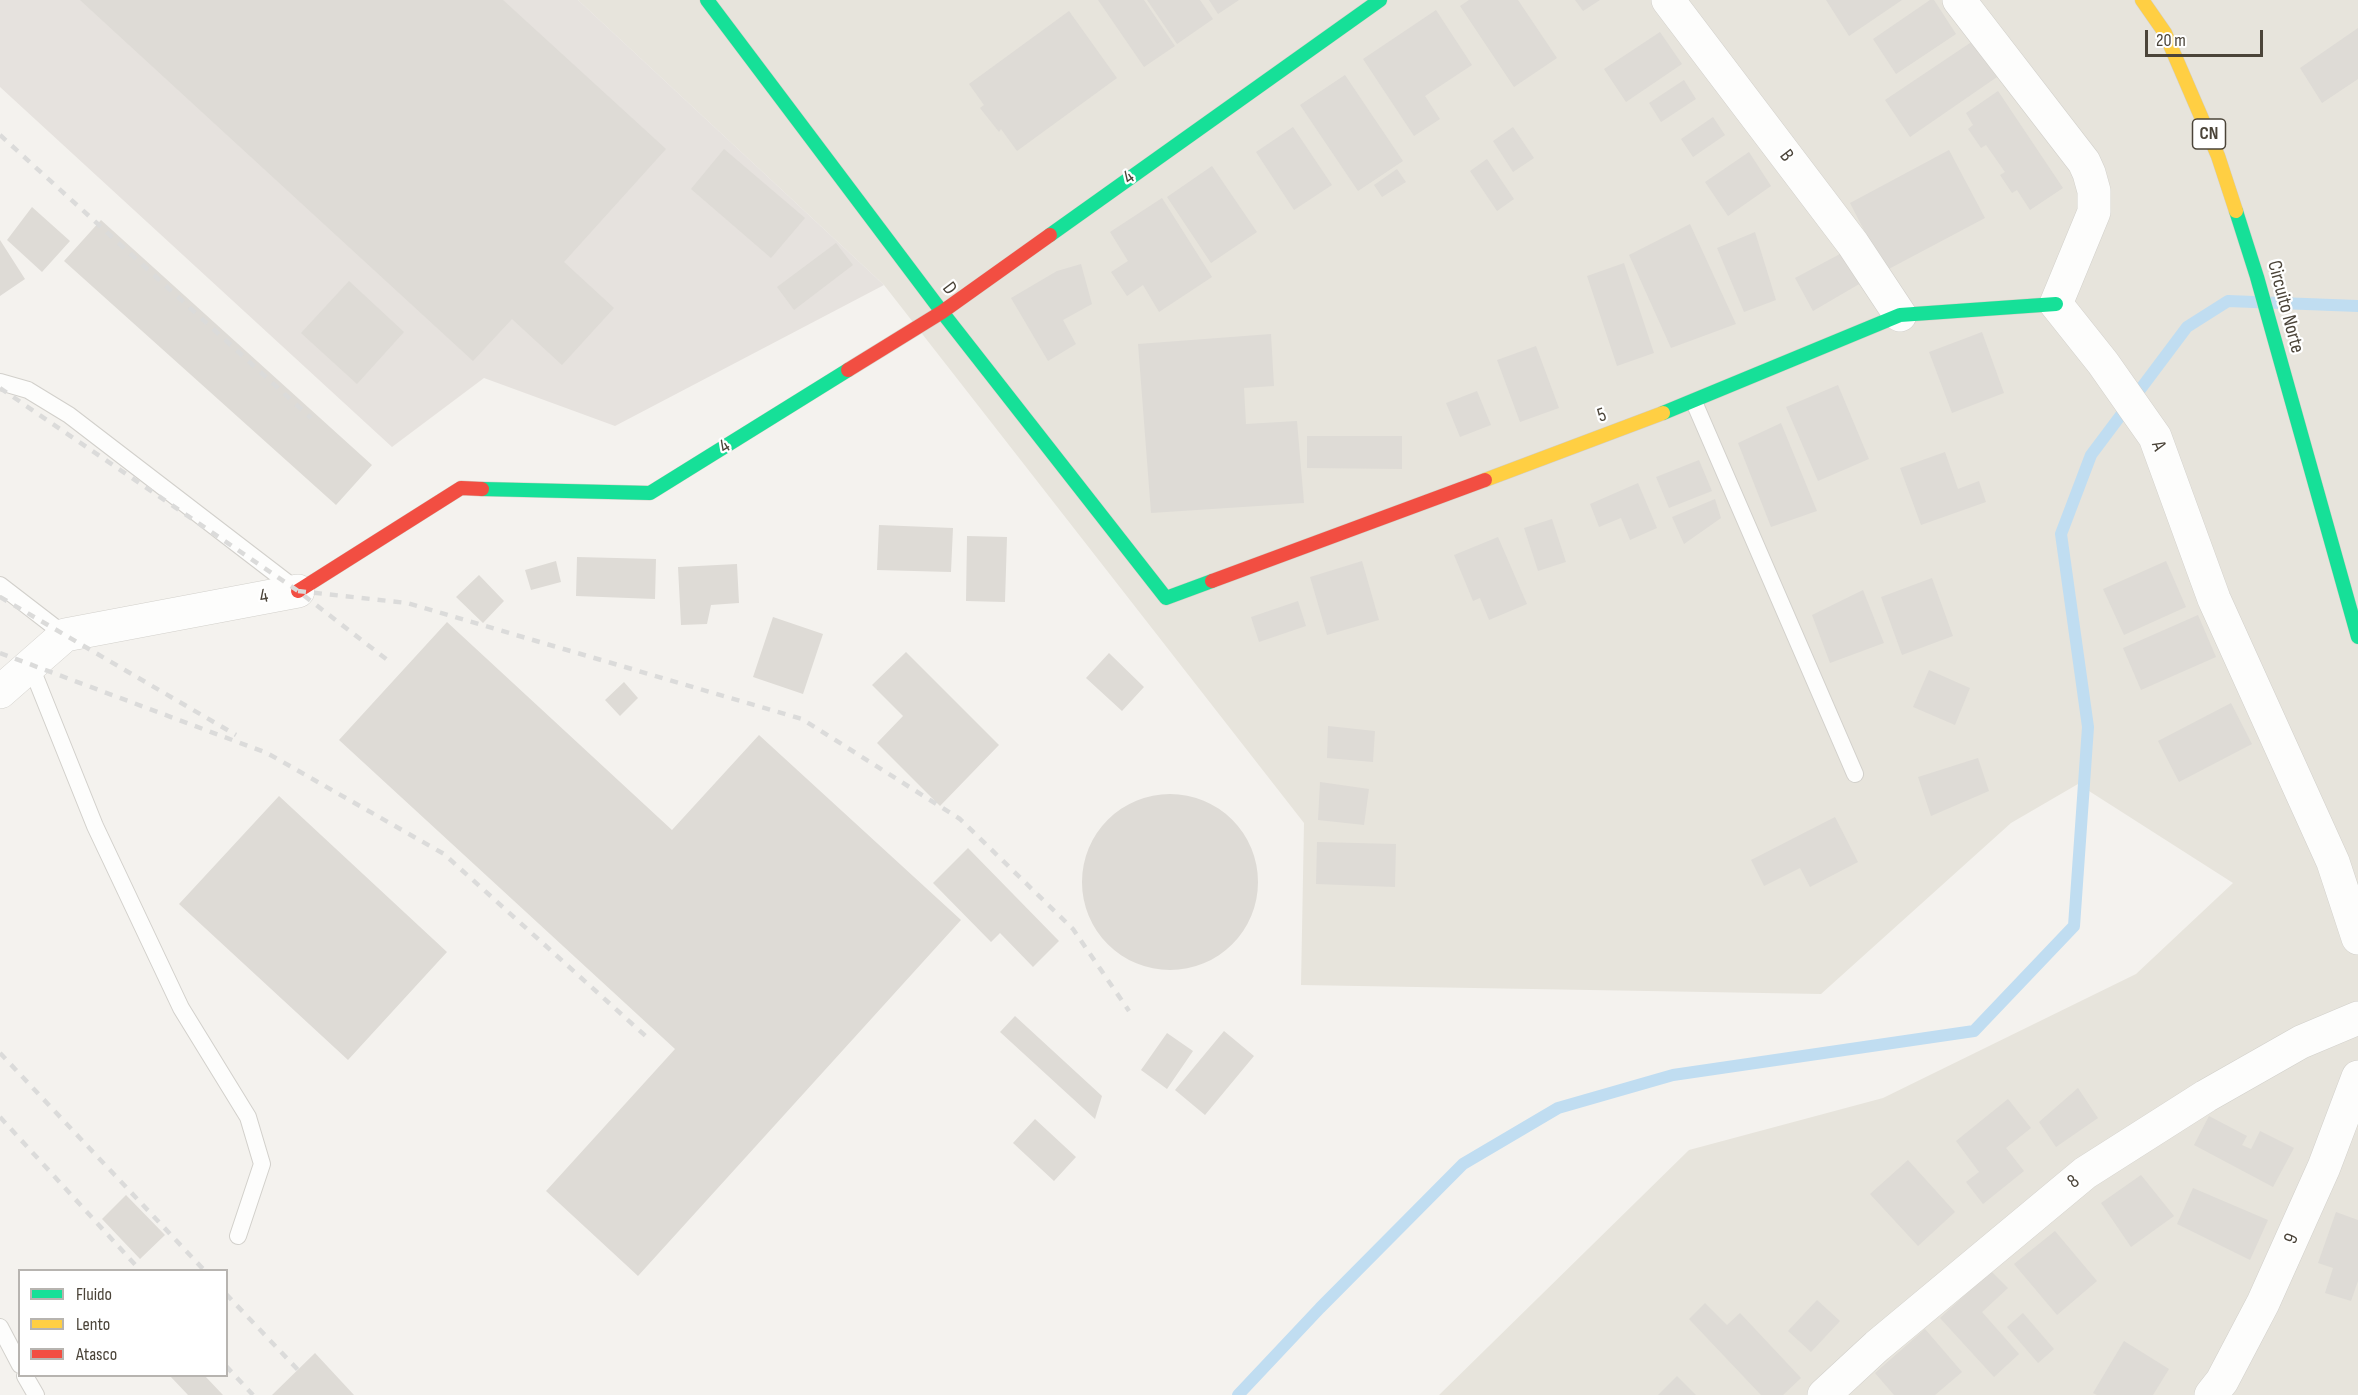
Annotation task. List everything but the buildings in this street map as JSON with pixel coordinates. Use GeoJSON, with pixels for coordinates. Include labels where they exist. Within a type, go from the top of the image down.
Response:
{"type":"FeatureCollection","features":[{"type":"Feature","properties":{"kind":"street","name":"D"},"geometry":{"type":"LineString","coordinates":[[707,0],[942,312],[1166,598]]}},
{"type":"Feature","properties":{"kind":"street","name":"4"},"geometry":{"type":"LineString","coordinates":[[0,692],[65,635],[298,591],[461,488],[650,493],[942,312],[1380,0]]}},
{"type":"Feature","properties":{"kind":"street","name":"B"},"geometry":{"type":"LineString","coordinates":[[1668,0],[1853,244],[1900,315]]}},
{"type":"Feature","properties":{"kind":"street"},"geometry":{"type":"LineString","coordinates":[[1959,0],[2084,162],[2089,173],[2094,191],[2094,212],[2056,304]]}},
{"type":"Feature","properties":{"kind":"street","name":"Circuito Norte"},"geometry":{"type":"LineString","coordinates":[[2142,0],[2165,33],[2218,156],[2257,277],[2358,637]]}},
{"type":"Feature","properties":{"kind":"street","name":"5"},"geometry":{"type":"LineString","coordinates":[[1166,598],[1695,402],[1900,315],[2056,304]]}},
{"type":"Feature","properties":{"kind":"street","name":"A"},"geometry":{"type":"LineString","coordinates":[[2056,304],[2103,363],[2155,437],[2214,599],[2333,862],[2358,938]]}},
{"type":"Feature","properties":{"kind":"street","name":"8"},"geometry":{"type":"LineString","coordinates":[[1824,1395],[1877,1346],[2085,1173],[2206,1096],[2282,1053],[2358,1018]]}},
{"type":"Feature","properties":{"kind":"street","name":"9"},"geometry":{"type":"LineString","coordinates":[[2211,1395],[2222,1381],[2263,1303],[2324,1167],[2358,1077]]}},
{"type":"Feature","properties":{"kind":"lane"},"geometry":{"type":"LineString","coordinates":[[0,382],[28,390],[69,415],[298,591]]}},
{"type":"Feature","properties":{"kind":"lane"},"geometry":{"type":"LineString","coordinates":[[1695,402],[1855,774]]}},
{"type":"Feature","properties":{"kind":"lane"},"geometry":{"type":"LineString","coordinates":[[0,585],[65,635]]}},
{"type":"Feature","properties":{"kind":"lane"},"geometry":{"type":"LineString","coordinates":[[30,664],[95,826],[181,1008],[248,1117],[262,1164],[238,1236]]}},
{"type":"Feature","properties":{"kind":"lane"},"geometry":{"type":"LineString","coordinates":[[0,1327],[18,1361]]}},
{"type":"Feature","properties":{"kind":"lane"},"geometry":{"type":"LineString","coordinates":[[26,1377],[36,1395]]}},
{"type":"Feature","properties":{"kind":"shaded area"},"geometry":{"type":"Polygon","coordinates":[[[0,0],[578,0],[884,285],[615,426],[484,378],[392,447],[0,87],[0,0]]]}},
{"type":"Feature","properties":{"kind":"shaded area"},"geometry":{"type":"Polygon","coordinates":[[[578,0],[2358,0],[2358,1395],[1439,1395],[1689,1150],[1883,1098],[2136,974],[2233,883],[2078,784],[2011,823],[1821,994],[1301,985],[1304,823],[884,285],[578,0]]]}},
{"type":"Feature","properties":{"kind":"waterway"},"geometry":{"type":"LineString","coordinates":[[1238,1395],[1320,1308],[1463,1164],[1558,1108],[1673,1075],[1974,1031],[2074,926],[2088,727],[2061,534],[2091,455],[2187,327],[2228,301],[2358,306]]}},
{"type":"Feature","properties":{"kind":"railway"},"geometry":{"type":"LineString","coordinates":[[0,135],[311,418]]}},
{"type":"Feature","properties":{"kind":"railway"},"geometry":{"type":"LineString","coordinates":[[0,388],[298,591],[390,662]]}},
{"type":"Feature","properties":{"kind":"railway"},"geometry":{"type":"LineString","coordinates":[[298,591],[407,603],[802,719],[960,819],[1073,929],[1129,1011]]}},
{"type":"Feature","properties":{"kind":"railway"},"geometry":{"type":"LineString","coordinates":[[0,597],[236,735]]}},
{"type":"Feature","properties":{"kind":"railway"},"geometry":{"type":"LineString","coordinates":[[0,653],[267,753],[444,854],[650,1040]]}},
{"type":"Feature","properties":{"kind":"railway"},"geometry":{"type":"LineString","coordinates":[[0,1053],[203,1269]]}},
{"type":"Feature","properties":{"kind":"railway"},"geometry":{"type":"LineString","coordinates":[[0,1117],[139,1269]]}},
{"type":"Feature","properties":{"kind":"railway"},"geometry":{"type":"LineString","coordinates":[[228,1296],[300,1372]]}},
{"type":"Feature","properties":{"kind":"railway"},"geometry":{"type":"LineString","coordinates":[[228,1368],[253,1395]]}},
{"type":"Feature","properties":{"kind":"traffic: fast"},"geometry":{"type":"LineString","coordinates":[[707,0],[942,312],[1166,598],[1212,581]]}},
{"type":"Feature","properties":{"kind":"traffic: fast"},"geometry":{"type":"LineString","coordinates":[[1050,235],[1380,0]]}},
{"type":"Feature","properties":{"kind":"traffic: fast"},"geometry":{"type":"LineString","coordinates":[[2236,211],[2257,277],[2358,637]]}},
{"type":"Feature","properties":{"kind":"traffic: fast"},"geometry":{"type":"LineString","coordinates":[[1663,413],[1900,315],[2056,304]]}},
{"type":"Feature","properties":{"kind":"traffic: fast"},"geometry":{"type":"LineString","coordinates":[[482,489],[650,493],[848,370]]}},
{"type":"Feature","properties":{"kind":"traffic: slow"},"geometry":{"type":"LineString","coordinates":[[2142,0],[2165,33],[2218,156],[2236,211]]}},
{"type":"Feature","properties":{"kind":"traffic: slow"},"geometry":{"type":"LineString","coordinates":[[1485,480],[1663,413]]}},
{"type":"Feature","properties":{"kind":"traffic: jam"},"geometry":{"type":"LineString","coordinates":[[848,370],[942,312],[1050,235]]}},
{"type":"Feature","properties":{"kind":"traffic: jam"},"geometry":{"type":"LineString","coordinates":[[1212,581],[1485,480]]}},
{"type":"Feature","properties":{"kind":"traffic: jam"},"geometry":{"type":"LineString","coordinates":[[298,591],[461,488],[482,489]]}}]}
